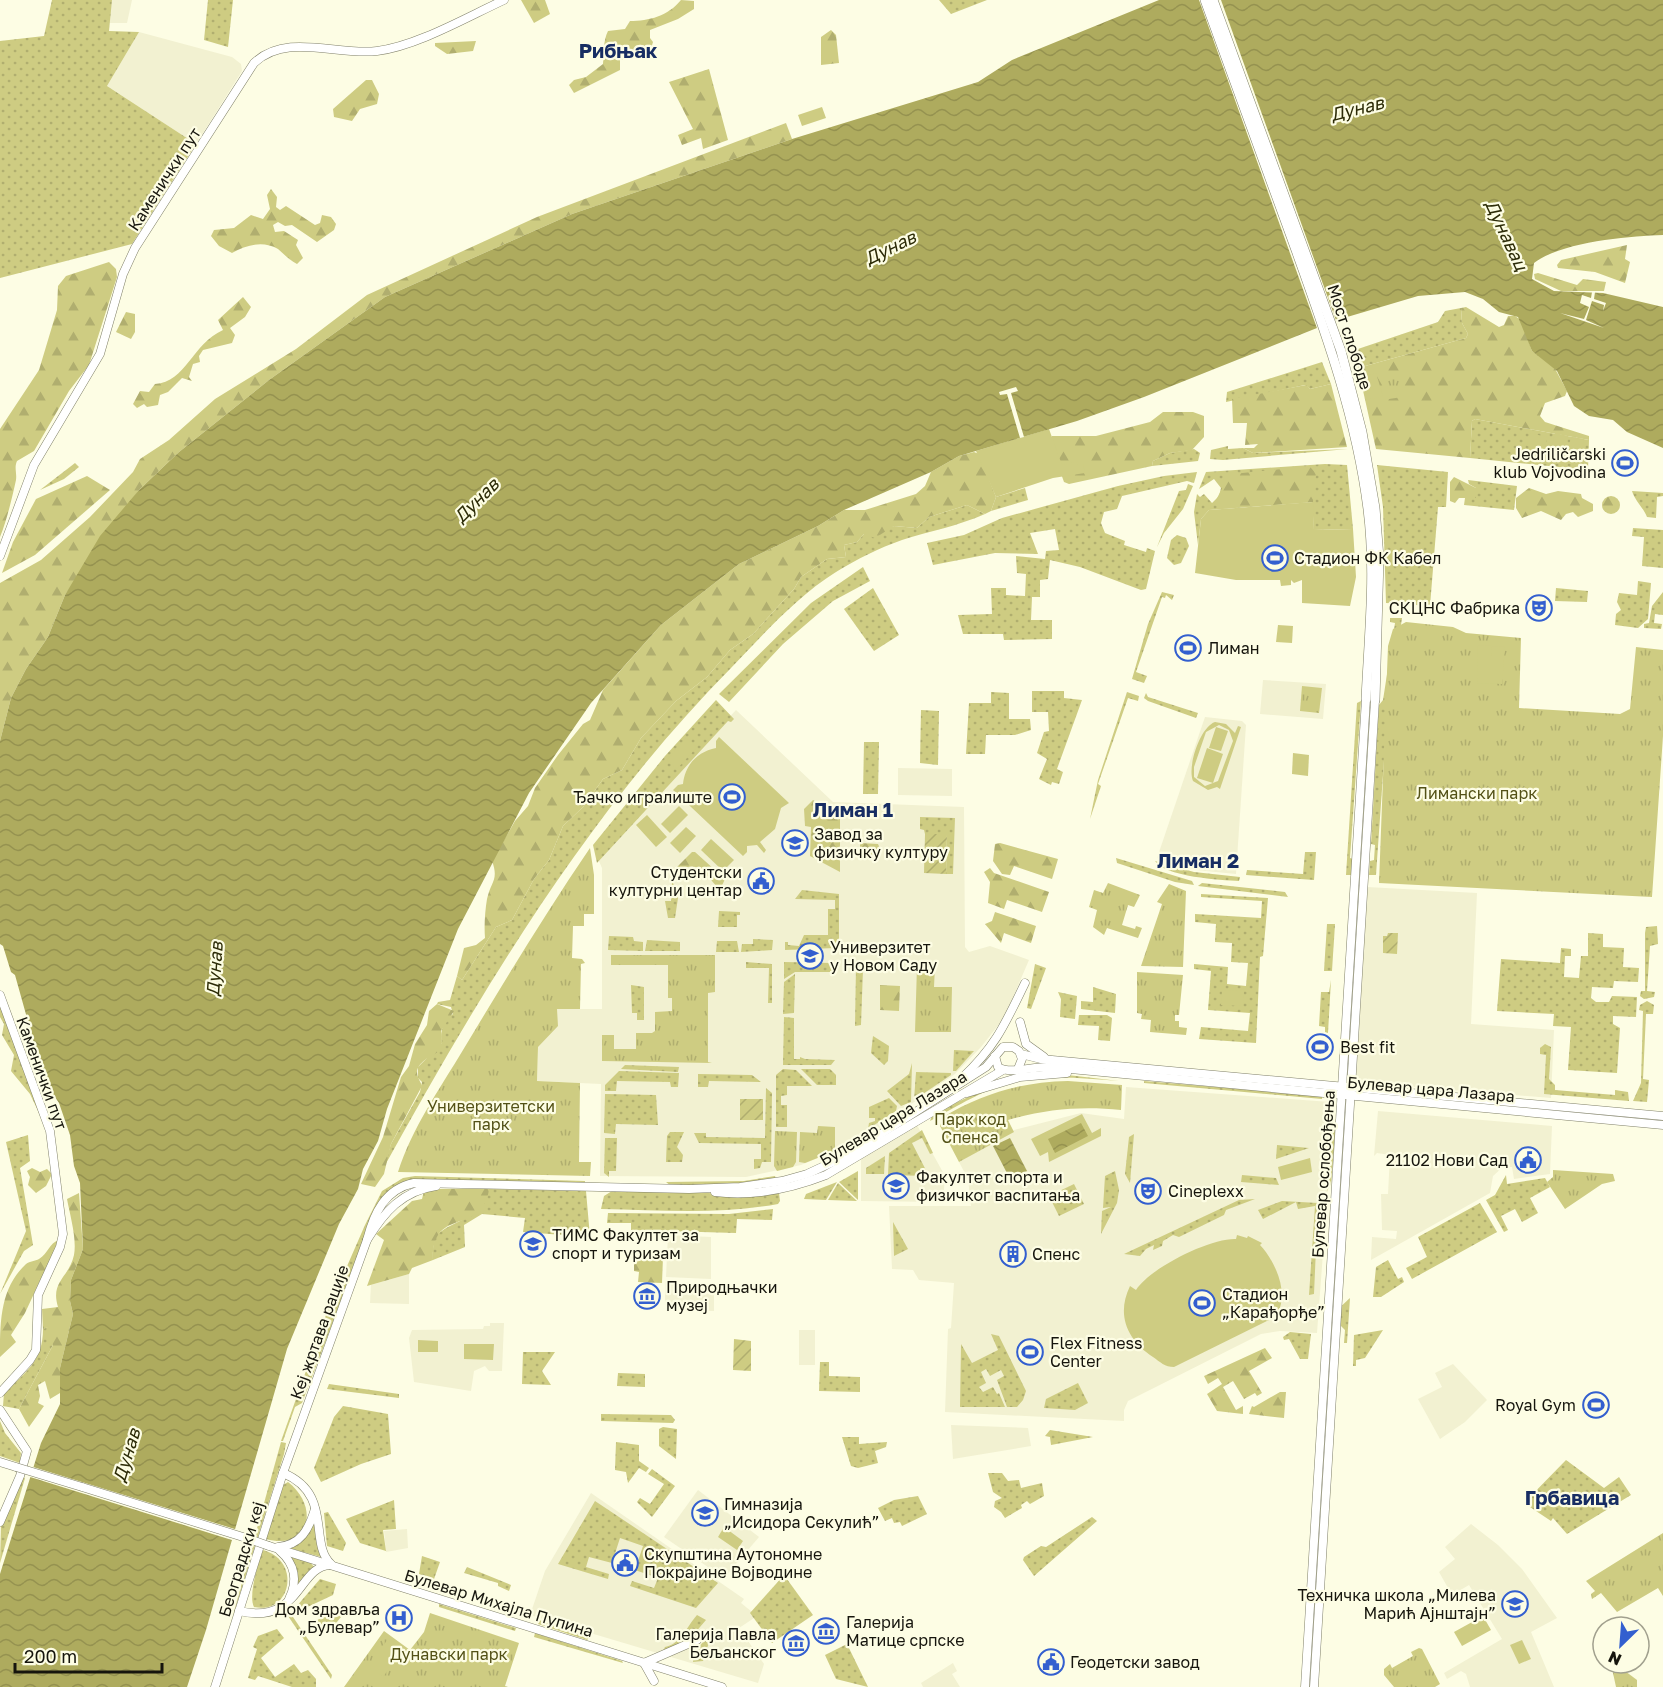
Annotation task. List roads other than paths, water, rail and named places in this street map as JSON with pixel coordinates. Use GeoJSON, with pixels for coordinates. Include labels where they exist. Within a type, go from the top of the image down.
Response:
{"type":"FeatureCollection","features":[{"type":"Feature","properties":{"kind":"highway","name":"Мост слободе"},"geometry":{"type":"LineString","coordinates":[[1205,0],[1334,354],[1353,425],[1368,509],[1371,558],[1371,699]]}},
{"type":"Feature","properties":{"kind":"highway","name":"Мост слободе"},"geometry":{"type":"LineString","coordinates":[[1213,0],[1341,351],[1362,432],[1378,537],[1380,591],[1371,699]]}},
{"type":"Feature","properties":{"kind":"main road","name":"Каменички пут"},"geometry":{"type":"LineString","coordinates":[[0,556],[38,458],[100,354],[123,274],[135,248],[254,63],[265,54],[282,47],[361,52],[389,49],[504,0]]}},
{"type":"Feature","properties":{"kind":"main road","name":"Булевар ослобођења"},"geometry":{"type":"LineString","coordinates":[[1305,1687],[1342,1090],[1371,699]]}},
{"type":"Feature","properties":{"kind":"main road","name":"Булевар ослобођења"},"geometry":{"type":"LineString","coordinates":[[1314,1687],[1351,1091],[1371,699]]}},
{"type":"Feature","properties":{"kind":"main road"},"geometry":{"type":"LineString","coordinates":[[954,1087],[994,1045],[1010,1019],[1026,984]]}},
{"type":"Feature","properties":{"kind":"main road","name":"Каменички пут"},"geometry":{"type":"LineString","coordinates":[[0,995],[50,1131],[63,1234],[60,1247],[38,1295],[36,1350],[30,1360],[0,1393]]}},
{"type":"Feature","properties":{"kind":"main road"},"geometry":{"type":"LineString","coordinates":[[1020,1022],[1023,1038],[1030,1048],[1054,1060]]}},
{"type":"Feature","properties":{"kind":"main road"},"geometry":{"type":"LineString","coordinates":[[1006,1047],[1017,1048],[1021,1053],[1018,1069],[1003,1070],[998,1067],[995,1056],[998,1051],[1006,1047]]}},
{"type":"Feature","properties":{"kind":"main road","name":"Булевар цара Лазара"},"geometry":{"type":"LineString","coordinates":[[1021,1053],[1029,1058],[1663,1125]]}},
{"type":"Feature","properties":{"kind":"main road","name":"Булевар цара Лазара"},"geometry":{"type":"LineString","coordinates":[[367,1240],[376,1215],[392,1191],[414,1183],[689,1189],[749,1186],[807,1174],[848,1155],[986,1067],[995,1056]]}},
{"type":"Feature","properties":{"kind":"main road","name":"Булевар цара Лазара"},"geometry":{"type":"LineString","coordinates":[[1018,1069],[1038,1066],[1342,1090]]}},
{"type":"Feature","properties":{"kind":"main road","name":"Булевар цара Лазара"},"geometry":{"type":"LineString","coordinates":[[689,1189],[744,1195],[776,1190],[817,1179],[846,1165],[1003,1070]]}},
{"type":"Feature","properties":{"kind":"main road"},"geometry":{"type":"LineString","coordinates":[[960,1095],[1029,1076],[1089,1071]]}},
{"type":"Feature","properties":{"kind":"main road","name":"Булевар цара Лазара"},"geometry":{"type":"LineString","coordinates":[[1351,1091],[1663,1116]]}},
{"type":"Feature","properties":{"kind":"main road","name":"Булевар цара Лазара"},"geometry":{"type":"LineString","coordinates":[[392,1206],[418,1190],[446,1184]]}},
{"type":"Feature","properties":{"kind":"main road","name":"Кеј жртава рације"},"geometry":{"type":"LineString","coordinates":[[283,1473],[367,1240],[392,1206]]}},
{"type":"Feature","properties":{"kind":"main road"},"geometry":{"type":"LineString","coordinates":[[0,1410],[27,1451],[20,1476],[2,1509],[0,1522]]}},
{"type":"Feature","properties":{"kind":"main road","name":"Булевар Михајла Пупина"},"geometry":{"type":"LineString","coordinates":[[0,1462],[722,1687]]}},
{"type":"Feature","properties":{"kind":"main road"},"geometry":{"type":"LineString","coordinates":[[239,1611],[264,1614],[285,1605],[319,1568],[332,1565],[324,1553],[315,1509],[303,1486],[283,1473]]}},
{"type":"Feature","properties":{"kind":"main road","name":"Београдски кеј"},"geometry":{"type":"LineString","coordinates":[[215,1687],[283,1473]]}},
{"type":"Feature","properties":{"kind":"main road"},"geometry":{"type":"LineString","coordinates":[[272,1547],[289,1545],[305,1534],[315,1509]]}},
{"type":"Feature","properties":{"kind":"main road"},"geometry":{"type":"LineString","coordinates":[[272,1547],[287,1557],[295,1579],[293,1590],[285,1605]]}},
{"type":"Feature","properties":{"kind":"main road"},"geometry":{"type":"LineString","coordinates":[[654,1681],[644,1663],[697,1640]]}},
{"type":"Feature","properties":{"kind":"water"},"geometry":{"type":"Polygon","coordinates":[[[1159,0],[1663,0],[1663,235],[1596,241],[1561,250],[1534,263],[1532,279],[1554,291],[1603,293],[1663,307],[1663,448],[1627,432],[1613,420],[1589,416],[1574,406],[1557,371],[1532,351],[1518,317],[1499,312],[1483,299],[1465,292],[1418,296],[1337,320],[1144,397],[1077,421],[959,456],[931,472],[844,510],[818,526],[739,564],[661,625],[591,703],[529,793],[458,929],[387,1109],[378,1141],[363,1169],[358,1189],[339,1224],[287,1349],[206,1630],[187,1687],[0,1687],[0,1574],[41,1443],[60,1404],[60,1368],[73,1314],[70,1301],[71,1280],[83,1249],[80,1183],[74,1166],[70,1135],[59,1103],[45,1082],[39,1052],[34,1043],[15,975],[11,972],[3,946],[0,944],[0,741],[11,698],[26,669],[48,637],[65,595],[100,536],[139,490],[179,452],[269,380],[385,297],[572,214],[792,139],[978,82],[1012,60],[1159,0]]]}},
{"type":"Feature","properties":{"kind":"water"},"geometry":{"type":"Polygon","coordinates":[[[1081,1123],[1088,1136],[1055,1153],[1048,1139],[1081,1123]]]}},
{"type":"Feature","properties":{"kind":"water"},"geometry":{"type":"Polygon","coordinates":[[[1010,1138],[1027,1171],[1010,1179],[993,1146],[1010,1138]]]}},
{"type":"Feature","properties":{"kind":"place","name":"Jedriličarski klub Vojvodina"},"geometry":{"type":"Point","coordinates":[1625,463]}},
{"type":"Feature","properties":{"kind":"place","name":"Стадион ФК Кабел"},"geometry":{"type":"Point","coordinates":[1275,558]}},
{"type":"Feature","properties":{"kind":"place","name":"СКЦНС Фабрика"},"geometry":{"type":"Point","coordinates":[1539,608]}},
{"type":"Feature","properties":{"kind":"place","name":"Лиман"},"geometry":{"type":"Point","coordinates":[1188,648]}},
{"type":"Feature","properties":{"kind":"place","name":"Ђачко игралиште"},"geometry":{"type":"Point","coordinates":[732,797]}},
{"type":"Feature","properties":{"kind":"place","name":"Завод за физичку културу"},"geometry":{"type":"Point","coordinates":[795,843]}},
{"type":"Feature","properties":{"kind":"place","name":"Студентски културни центар"},"geometry":{"type":"Point","coordinates":[761,881]}},
{"type":"Feature","properties":{"kind":"place","name":"Универзитет у Новом Саду"},"geometry":{"type":"Point","coordinates":[810,956]}},
{"type":"Feature","properties":{"kind":"place","name":"Best fit"},"geometry":{"type":"Point","coordinates":[1320,1047]}},
{"type":"Feature","properties":{"kind":"place","name":"21102 Нови Сад"},"geometry":{"type":"Point","coordinates":[1528,1160]}},
{"type":"Feature","properties":{"kind":"place","name":"Факултет спорта и физичког васпитања"},"geometry":{"type":"Point","coordinates":[896,1186]}},
{"type":"Feature","properties":{"kind":"place","name":"Cineplexx"},"geometry":{"type":"Point","coordinates":[1148,1191]}},
{"type":"Feature","properties":{"kind":"place","name":"ТИМС Факултет за спорт и туризам"},"geometry":{"type":"Point","coordinates":[533,1244]}},
{"type":"Feature","properties":{"kind":"place","name":"Спенс"},"geometry":{"type":"Point","coordinates":[1013,1254]}},
{"type":"Feature","properties":{"kind":"place","name":"Природњачки музеј"},"geometry":{"type":"Point","coordinates":[647,1296]}},
{"type":"Feature","properties":{"kind":"place","name":"Стадион „Карађорђе”"},"geometry":{"type":"Point","coordinates":[1202,1303]}},
{"type":"Feature","properties":{"kind":"place","name":"Flex Fitness Center"},"geometry":{"type":"Point","coordinates":[1030,1352]}},
{"type":"Feature","properties":{"kind":"place","name":"Royal Gym"},"geometry":{"type":"Point","coordinates":[1596,1405]}},
{"type":"Feature","properties":{"kind":"place","name":"Гимназија „Исидора Секулић”"},"geometry":{"type":"Point","coordinates":[705,1513]}},
{"type":"Feature","properties":{"kind":"place","name":"Скупштина Аутономне Покрајине Војводине"},"geometry":{"type":"Point","coordinates":[625,1563]}},
{"type":"Feature","properties":{"kind":"place","name":"Техничка школа „Милева Марић Ајнштајн”"},"geometry":{"type":"Point","coordinates":[1515,1604]}},
{"type":"Feature","properties":{"kind":"place","name":"Дом здравља „Булевар”"},"geometry":{"type":"Point","coordinates":[399,1618]}},
{"type":"Feature","properties":{"kind":"place","name":"Галерија Матице српске"},"geometry":{"type":"Point","coordinates":[826,1631]}},
{"type":"Feature","properties":{"kind":"place","name":"Галерија Павла Бељанског"},"geometry":{"type":"Point","coordinates":[796,1643]}},
{"type":"Feature","properties":{"kind":"place","name":"Геодетски завод"},"geometry":{"type":"Point","coordinates":[1051,1662]}},
{"type":"Feature","properties":{"kind":"district","name":"Рибњак"},"geometry":{"type":"Point","coordinates":[618,50]}},
{"type":"Feature","properties":{"kind":"district","name":"Лиман 1"},"geometry":{"type":"Point","coordinates":[853,809]}},
{"type":"Feature","properties":{"kind":"district","name":"Лиман 2"},"geometry":{"type":"Point","coordinates":[1198,860]}},
{"type":"Feature","properties":{"kind":"district","name":"Грбавица"},"geometry":{"type":"Point","coordinates":[1572,1497]}},
{"type":"Feature","properties":{"kind":"water label","name":"Дунав"},"geometry":{"type":"Point","coordinates":[1357,108]}},
{"type":"Feature","properties":{"kind":"water label","name":"Дунавац"},"geometry":{"type":"Point","coordinates":[1507,235]}},
{"type":"Feature","properties":{"kind":"water label","name":"Дунав"},"geometry":{"type":"Point","coordinates":[890,247]}},
{"type":"Feature","properties":{"kind":"water label","name":"Дунав"},"geometry":{"type":"Point","coordinates":[476,500]}},
{"type":"Feature","properties":{"kind":"water label","name":"Дунав"},"geometry":{"type":"Point","coordinates":[214,969]}},
{"type":"Feature","properties":{"kind":"water label","name":"Дунав"},"geometry":{"type":"Point","coordinates":[126,1455]}},
{"type":"Feature","properties":{"kind":"park label","name":"Лимански парк"},"geometry":{"type":"Point","coordinates":[1477,793]}},
{"type":"Feature","properties":{"kind":"park label","name":"Универзитетски парк"},"geometry":{"type":"Point","coordinates":[491,1115]}},
{"type":"Feature","properties":{"kind":"park label","name":"Парк код Спенса"},"geometry":{"type":"Point","coordinates":[970,1128]}},
{"type":"Feature","properties":{"kind":"park label","name":"Дунавски парк"},"geometry":{"type":"Point","coordinates":[449,1654]}}]}
